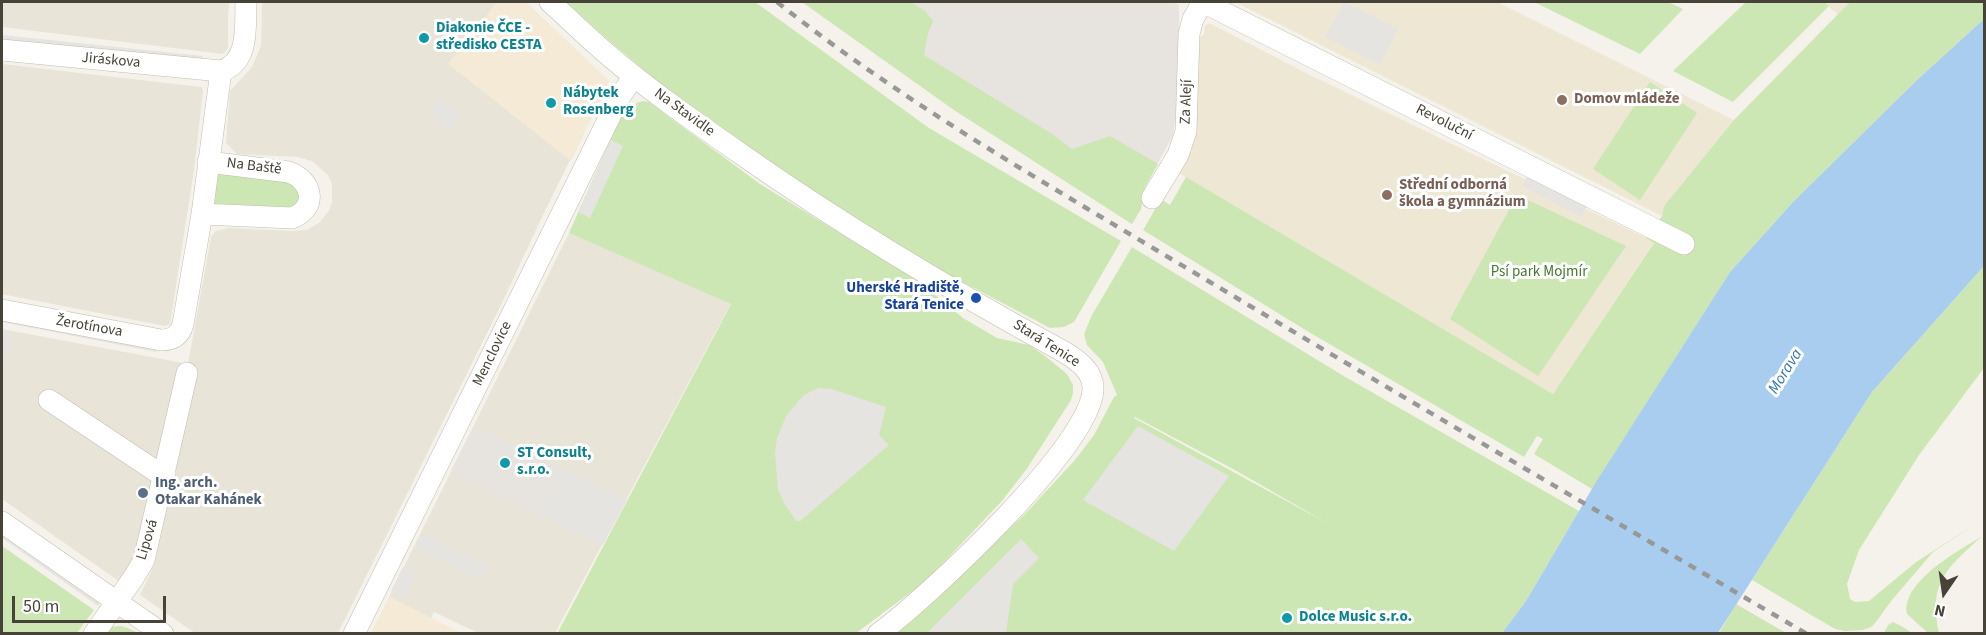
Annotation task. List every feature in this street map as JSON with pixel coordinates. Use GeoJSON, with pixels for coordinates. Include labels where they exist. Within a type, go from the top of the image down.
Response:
{"type":"FeatureCollection","features":[{"type":"Feature","properties":{"kind":"street"},"geometry":{"type":"LineString","coordinates":[[221,71],[231,66],[242,53],[246,2]]}},
{"type":"Feature","properties":{"kind":"street","name":"Na Stavidle"},"geometry":{"type":"LineString","coordinates":[[550,2],[634,76],[698,124],[798,193]]}},
{"type":"Feature","properties":{"kind":"street","name":"Za Alejí"},"geometry":{"type":"LineString","coordinates":[[1152,198],[1178,155],[1186,131],[1189,34],[1193,20],[1203,2]]}},
{"type":"Feature","properties":{"kind":"street","name":"Revoluční"},"geometry":{"type":"LineString","coordinates":[[1203,2],[1684,244]]}},
{"type":"Feature","properties":{"kind":"street","name":"Jiráskova"},"geometry":{"type":"LineString","coordinates":[[2,50],[221,71]]}},
{"type":"Feature","properties":{"kind":"street","name":"Na Baště"},"geometry":{"type":"LineString","coordinates":[[177,336],[183,324],[202,214],[221,71]]}},
{"type":"Feature","properties":{"kind":"street","name":"Menclovice"},"geometry":{"type":"LineString","coordinates":[[354,633],[619,98],[634,76]]}},
{"type":"Feature","properties":{"kind":"street","name":"Na Baště"},"geometry":{"type":"LineString","coordinates":[[202,214],[291,218],[298,216],[305,208],[309,197],[309,191],[300,176],[289,172],[208,162]]}},
{"type":"Feature","properties":{"kind":"street","name":"Stará Tenice"},"geometry":{"type":"LineString","coordinates":[[798,193],[972,300],[1066,353],[1089,373],[1093,386],[1091,400],[1080,423],[1063,449],[1027,494],[923,598],[878,633]]}},
{"type":"Feature","properties":{"kind":"street","name":"Žerotínova"},"geometry":{"type":"LineString","coordinates":[[2,310],[161,340],[177,336]]}},
{"type":"Feature","properties":{"kind":"street","name":"Lipová"},"geometry":{"type":"LineString","coordinates":[[94,633],[144,560],[188,373]]}},
{"type":"Feature","properties":{"kind":"street"},"geometry":{"type":"LineString","coordinates":[[49,400],[157,472],[165,473]]}},
{"type":"Feature","properties":{"kind":"street"},"geometry":{"type":"LineString","coordinates":[[2,522],[163,633]]}},
{"type":"Feature","properties":{"kind":"shaded area"},"geometry":{"type":"Polygon","coordinates":[[[2,2],[232,2],[229,4],[228,48],[223,54],[2,27],[2,2]]]}},
{"type":"Feature","properties":{"kind":"shaded area"},"geometry":{"type":"Polygon","coordinates":[[[262,2],[526,2],[609,81],[338,633],[195,633],[140,595],[155,563],[197,367],[188,364],[211,237],[216,231],[228,228],[306,230],[319,223],[332,203],[332,184],[328,175],[312,161],[298,157],[237,154],[226,143],[230,91],[252,67],[261,46],[262,2]]]}},
{"type":"Feature","properties":{"kind":"shaded area"},"geometry":{"type":"Polygon","coordinates":[[[497,2],[526,2],[609,81],[571,161],[448,64],[497,2]]]}},
{"type":"Feature","properties":{"kind":"shaded area"},"geometry":{"type":"Polygon","coordinates":[[[802,2],[1173,2],[1179,5],[1179,89],[1173,135],[1145,187],[1141,209],[1132,224],[954,110],[802,2]]]}},
{"type":"Feature","properties":{"kind":"shaded area","name":"Domov mládeže"},"geometry":{"type":"Polygon","coordinates":[[[1235,2],[1497,2],[1734,120],[1664,206],[1662,216],[1235,2]]]}},
{"type":"Feature","properties":{"kind":"shaded area"},"geometry":{"type":"Polygon","coordinates":[[[1344,2],[1398,29],[1380,65],[1325,37],[1344,2]]]}},
{"type":"Feature","properties":{"kind":"shaded area"},"geometry":{"type":"Polygon","coordinates":[[[1824,2],[1850,2],[1838,15],[1824,2]]]}},
{"type":"Feature","properties":{"kind":"shaded area","name":"Střední odborná škola a gymnázium"},"geometry":{"type":"Polygon","coordinates":[[[1209,23],[1308,74],[1654,242],[1553,394],[1179,173],[1198,38],[1204,34],[1205,26],[1209,23]]]}},
{"type":"Feature","properties":{"kind":"shaded area"},"geometry":{"type":"Polygon","coordinates":[[[2,35],[203,56],[203,63],[2,42],[2,35]]]}},
{"type":"Feature","properties":{"kind":"shaded area"},"geometry":{"type":"Polygon","coordinates":[[[2,64],[201,87],[203,90],[194,170],[170,324],[165,326],[2,294],[2,64]]]}},
{"type":"Feature","properties":{"kind":"shaded area"},"geometry":{"type":"Polygon","coordinates":[[[440,98],[461,116],[449,130],[428,112],[440,98]]]}},
{"type":"Feature","properties":{"kind":"shaded area"},"geometry":{"type":"Polygon","coordinates":[[[611,140],[623,146],[590,218],[578,212],[611,140]]]}},
{"type":"Feature","properties":{"kind":"shaded area"},"geometry":{"type":"Polygon","coordinates":[[[1529,172],[1589,202],[1582,217],[1522,186],[1529,172]]]}},
{"type":"Feature","properties":{"kind":"shaded area"},"geometry":{"type":"Polygon","coordinates":[[[569,233],[731,303],[555,633],[478,633],[434,612],[431,618],[389,597],[569,233]]]}},
{"type":"Feature","properties":{"kind":"shaded area"},"geometry":{"type":"Polygon","coordinates":[[[2,316],[157,346],[156,352],[2,322],[2,316]]]}},
{"type":"Feature","properties":{"kind":"shaded area"},"geometry":{"type":"Polygon","coordinates":[[[2,329],[183,363],[139,555],[120,582],[2,499],[2,329]]]}},
{"type":"Feature","properties":{"kind":"shaded area"},"geometry":{"type":"Polygon","coordinates":[[[2,331],[11,333],[6,358],[2,358],[2,331]]]}},
{"type":"Feature","properties":{"kind":"shaded area"},"geometry":{"type":"Polygon","coordinates":[[[818,388],[832,389],[886,407],[879,435],[889,445],[800,521],[796,521],[778,489],[775,453],[777,438],[786,416],[804,395],[818,388]]]}},
{"type":"Feature","properties":{"kind":"shaded area"},"geometry":{"type":"Polygon","coordinates":[[[474,425],[627,500],[602,546],[451,471],[474,425]]]}},
{"type":"Feature","properties":{"kind":"shaded area"},"geometry":{"type":"Polygon","coordinates":[[[1138,426],[1229,476],[1174,551],[1083,500],[1138,426]]]}},
{"type":"Feature","properties":{"kind":"shaded area"},"geometry":{"type":"Polygon","coordinates":[[[558,468],[627,500],[602,546],[538,512],[558,468]]]}},
{"type":"Feature","properties":{"kind":"shaded area"},"geometry":{"type":"Polygon","coordinates":[[[2,531],[101,601],[98,606],[2,538],[2,531]]]}},
{"type":"Feature","properties":{"kind":"shaded area"},"geometry":{"type":"Polygon","coordinates":[[[422,534],[488,566],[481,580],[415,548],[422,534]]]}},
{"type":"Feature","properties":{"kind":"shaded area"},"geometry":{"type":"Polygon","coordinates":[[[1021,539],[1039,558],[1013,584],[1006,633],[927,633],[1021,539]]]}},
{"type":"Feature","properties":{"kind":"shaded area"},"geometry":{"type":"Polygon","coordinates":[[[403,567],[416,574],[405,598],[391,591],[403,567]]]}},
{"type":"Feature","properties":{"kind":"shaded area"},"geometry":{"type":"Polygon","coordinates":[[[389,597],[461,633],[371,633],[389,597]]]}},
{"type":"Feature","properties":{"kind":"green space"},"geometry":{"type":"Polygon","coordinates":[[[566,2],[755,2],[929,128],[1121,241],[1074,322],[1064,327],[1050,328],[934,267],[793,178],[681,101],[566,2]]]}},
{"type":"Feature","properties":{"kind":"green space"},"geometry":{"type":"Polygon","coordinates":[[[802,2],[911,2],[925,11],[933,21],[924,55],[1052,134],[1072,149],[1110,136],[1158,164],[1145,187],[1141,209],[1132,224],[954,110],[802,2]]]}},
{"type":"Feature","properties":{"kind":"green space"},"geometry":{"type":"Polygon","coordinates":[[[1534,2],[1668,2],[1683,9],[1640,54],[1534,2]]]}},
{"type":"Feature","properties":{"kind":"green space"},"geometry":{"type":"Polygon","coordinates":[[[1746,2],[1824,2],[1829,6],[1733,102],[1673,71],[1746,2]]]}},
{"type":"Feature","properties":{"kind":"green space"},"geometry":{"type":"Polygon","coordinates":[[[1850,2],[1984,2],[1984,19],[1918,79],[1793,202],[1730,272],[1592,489],[1534,454],[1543,439],[1537,436],[1524,457],[1307,331],[1143,230],[1161,199],[1170,205],[1186,177],[1553,394],[1654,243],[1646,238],[1662,216],[1664,206],[1734,120],[1850,2]]]}},
{"type":"Feature","properties":{"kind":"green space"},"geometry":{"type":"Polygon","coordinates":[[[1650,82],[1697,113],[1640,200],[1593,169],[1650,82]]]}},
{"type":"Feature","properties":{"kind":"green space"},"geometry":{"type":"Polygon","coordinates":[[[643,101],[649,102],[760,184],[921,283],[963,318],[997,338],[1029,345],[1067,374],[1073,385],[1071,400],[1026,470],[1001,502],[926,581],[856,633],[557,634],[731,304],[569,233],[625,107],[643,101]]]}},
{"type":"Feature","properties":{"kind":"green space"},"geometry":{"type":"Polygon","coordinates":[[[217,172],[280,175],[302,190],[296,208],[214,205],[217,172]]]}},
{"type":"Feature","properties":{"kind":"green space","name":"Psí park Mojmír"},"geometry":{"type":"Polygon","coordinates":[[[1517,195],[1626,246],[1538,376],[1450,319],[1517,195]]]}},
{"type":"Feature","properties":{"kind":"green space"},"geometry":{"type":"Polygon","coordinates":[[[1132,247],[1342,375],[1579,511],[1526,601],[1502,633],[894,634],[1025,514],[1075,460],[1094,435],[1117,395],[1103,362],[1087,345],[1084,334],[1092,315],[1132,247]],[[1135,417],[1134,418],[1329,524],[1135,417]]]}},
{"type":"Feature","properties":{"kind":"green space"},"geometry":{"type":"Polygon","coordinates":[[[1984,266],[1984,368],[1919,455],[1859,550],[1847,584],[1850,599],[1855,602],[1869,601],[1916,562],[1977,523],[1933,552],[1871,627],[1845,631],[1835,629],[1752,580],[1872,392],[1984,266]]]}},
{"type":"Feature","properties":{"kind":"green space"},"geometry":{"type":"Polygon","coordinates":[[[1981,537],[1958,558],[1943,578],[1936,601],[1939,633],[1928,633],[1907,614],[1908,602],[1913,590],[1933,569],[1981,537]]]}},
{"type":"Feature","properties":{"kind":"green space"},"geometry":{"type":"Polygon","coordinates":[[[2,546],[94,610],[77,633],[2,633],[2,546]]]}},
{"type":"Feature","properties":{"kind":"green space"},"geometry":{"type":"Polygon","coordinates":[[[1736,604],[1786,633],[1719,633],[1736,604]]]}},
{"type":"Feature","properties":{"kind":"green space"},"geometry":{"type":"Polygon","coordinates":[[[1893,622],[1912,633],[1884,633],[1888,625],[1893,622]]]}},
{"type":"Feature","properties":{"kind":"green space"},"geometry":{"type":"Polygon","coordinates":[[[120,626],[138,633],[99,634],[111,627],[120,626]]]}},
{"type":"Feature","properties":{"kind":"water","name":"Morava"},"geometry":{"type":"Polygon","coordinates":[[[1984,19],[1984,266],[1872,392],[1718,633],[1502,633],[1526,601],[1596,482],[1730,272],[1793,202],[1918,79],[1984,19]]]}},
{"type":"Feature","properties":{"kind":"railway"},"geometry":{"type":"LineString","coordinates":[[777,2],[870,71],[1015,165],[1807,634]]}},
{"type":"Feature","properties":{"kind":"place","name":"Diakonie ČCE - středisko CESTA"},"geometry":{"type":"Point","coordinates":[424,38]}},
{"type":"Feature","properties":{"kind":"place","name":"Domov mládeže"},"geometry":{"type":"Point","coordinates":[1562,100]}},
{"type":"Feature","properties":{"kind":"place","name":"Nábytek Rosenberg"},"geometry":{"type":"Point","coordinates":[551,103]}},
{"type":"Feature","properties":{"kind":"place","name":"Střední odborná škola a gymnázium"},"geometry":{"type":"Point","coordinates":[1387,195]}},
{"type":"Feature","properties":{"kind":"place","name":"Uherské Hradiště, Stará Tenice"},"geometry":{"type":"Point","coordinates":[976,298]}},
{"type":"Feature","properties":{"kind":"place","name":"ST Consult, s.r.o."},"geometry":{"type":"Point","coordinates":[505,463]}},
{"type":"Feature","properties":{"kind":"place","name":"Ing. arch. Otakar Kahánek"},"geometry":{"type":"Point","coordinates":[143,493]}},
{"type":"Feature","properties":{"kind":"place","name":"Dolce Music s.r.o."},"geometry":{"type":"Point","coordinates":[1287,618]}}]}
